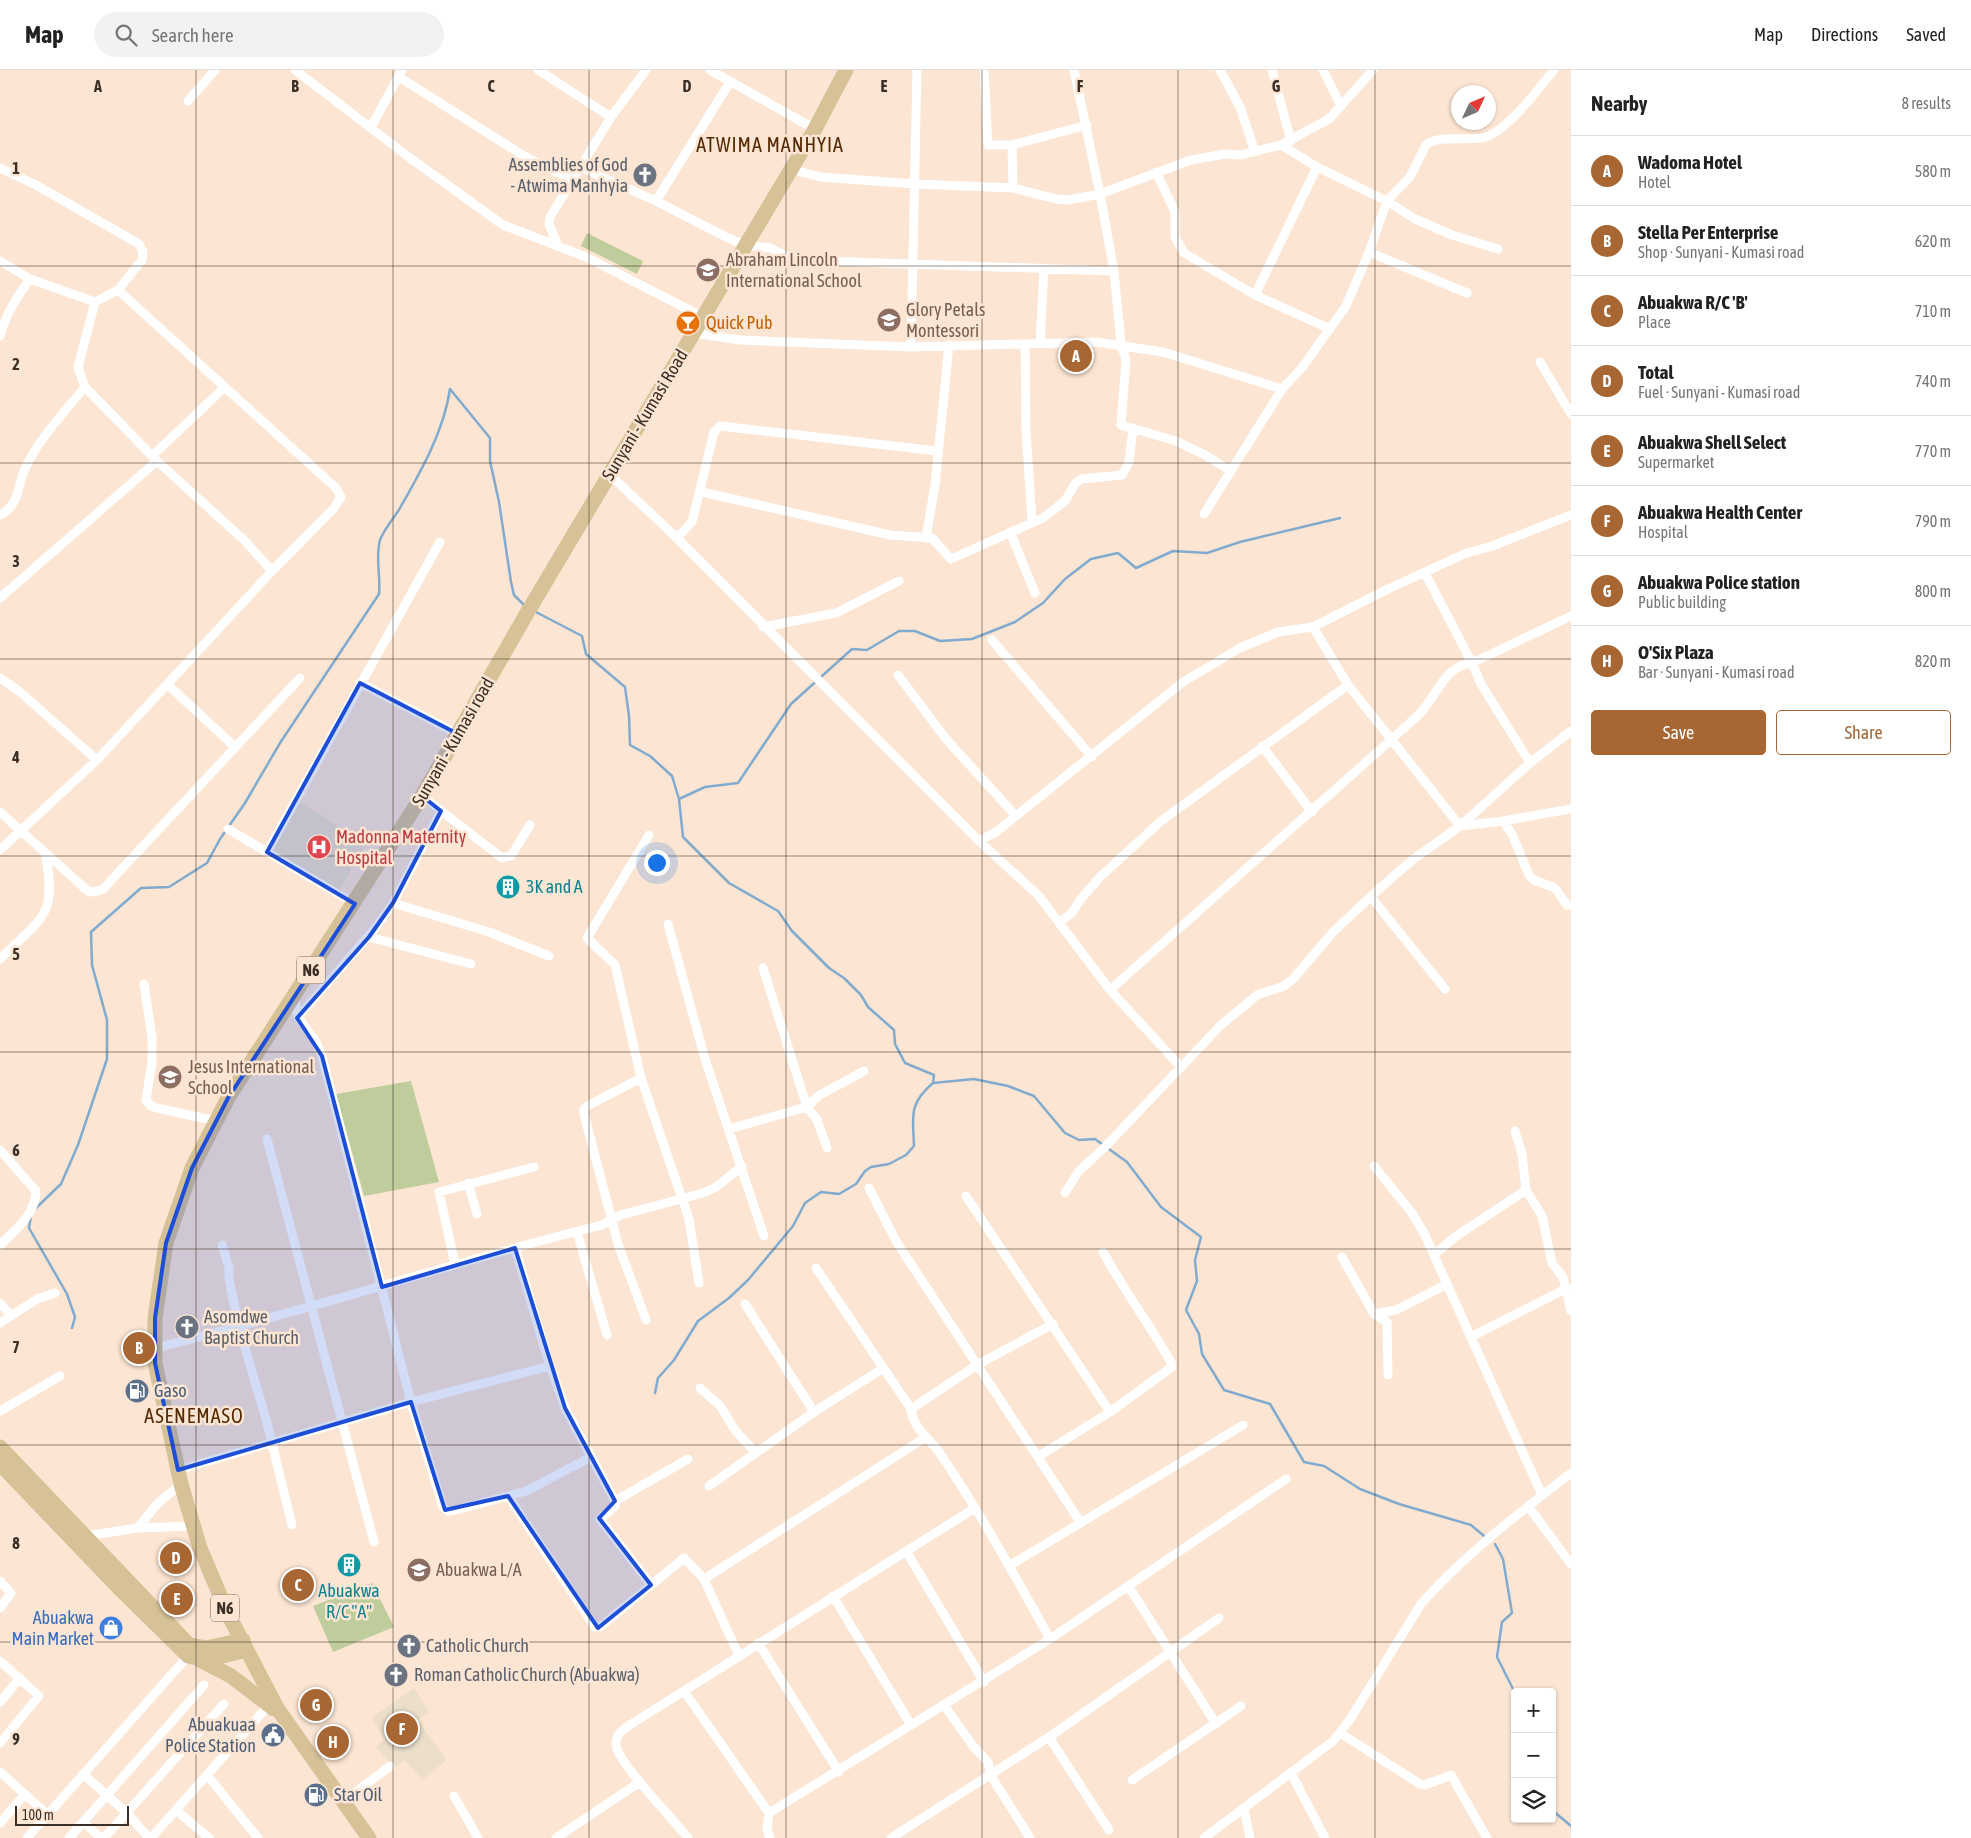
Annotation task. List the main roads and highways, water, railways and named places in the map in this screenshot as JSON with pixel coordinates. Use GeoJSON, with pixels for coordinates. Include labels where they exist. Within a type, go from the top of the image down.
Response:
{"type":"FeatureCollection","features":[{"type":"Feature","properties":{"kind":"main road","name":"Sunyani - Kumasi Road"},"geometry":{"type":"LineString","coordinates":[[530,608],[816,129],[846,70]]}},
{"type":"Feature","properties":{"kind":"main road","name":"Sunyani - Kumasi road"},"geometry":{"type":"LineString","coordinates":[[368,1838],[344,1800],[275,1709],[231,1619],[204,1556],[180,1477],[156,1378],[155,1318],[166,1243],[184,1187],[216,1121],[242,1077],[422,796],[530,608]]}},
{"type":"Feature","properties":{"kind":"main road"},"geometry":{"type":"LineString","coordinates":[[0,1447],[190,1645],[201,1648],[245,1645]]}},
{"type":"Feature","properties":{"kind":"main road"},"geometry":{"type":"LineString","coordinates":[[0,1464],[120,1589],[194,1658],[231,1676],[275,1709]]}},
{"type":"Feature","properties":{"kind":"main road"},"geometry":{"type":"LineString","coordinates":[[217,1646],[231,1619]]}},
{"type":"Feature","properties":{"kind":"main road"},"geometry":{"type":"LineString","coordinates":[[194,1658],[245,1645]]}},
{"type":"Feature","properties":{"kind":"waterway"},"geometry":{"type":"LineString","coordinates":[[450,389],[490,438],[490,461],[499,502],[511,582],[514,595],[525,606]]}},
{"type":"Feature","properties":{"kind":"waterway"},"geometry":{"type":"LineString","coordinates":[[36,1208],[61,1184],[78,1145],[107,1059],[107,1020],[92,965],[91,932],[141,888],[169,887],[207,863],[280,743],[379,594],[378,553],[380,540],[408,494],[431,450],[443,420],[450,389]]}},
{"type":"Feature","properties":{"kind":"waterway"},"geometry":{"type":"LineString","coordinates":[[655,1393],[658,1378],[674,1360],[698,1321],[729,1298],[748,1280],[793,1226],[805,1203],[821,1192],[839,1194],[856,1184],[865,1171],[871,1167],[889,1164],[906,1155],[914,1146],[914,1112],[919,1098],[933,1083],[934,1075],[905,1063],[895,1044],[894,1030],[868,1007],[861,995],[844,978],[829,968],[792,931],[778,911],[729,883],[683,837],[679,799],[705,787],[738,783],[791,704],[852,649],[867,650],[899,631],[915,631],[940,641],[972,639],[1015,622],[1043,603],[1065,579],[1091,559],[1118,553],[1136,568],[1173,551],[1207,553],[1240,542],[1340,518]]}},
{"type":"Feature","properties":{"kind":"waterway"},"geometry":{"type":"LineString","coordinates":[[534,611],[582,636],[586,654],[625,687],[630,745],[650,756],[672,776],[679,799]]}},
{"type":"Feature","properties":{"kind":"waterway"},"geometry":{"type":"LineString","coordinates":[[933,1083],[974,1079],[1008,1086],[1034,1096],[1065,1133],[1079,1140],[1095,1139],[1127,1162],[1161,1207],[1201,1237],[1195,1260],[1197,1281],[1186,1310],[1199,1334],[1202,1354],[1224,1390],[1270,1404],[1304,1462],[1324,1466],[1360,1489],[1399,1504],[1471,1525],[1484,1536]]}},
{"type":"Feature","properties":{"kind":"waterway"},"geometry":{"type":"LineString","coordinates":[[31,1216],[29,1228],[67,1294],[75,1317],[72,1328]]}},
{"type":"Feature","properties":{"kind":"waterway"},"geometry":{"type":"LineString","coordinates":[[1495,1544],[1503,1559],[1512,1613],[1502,1622],[1497,1657],[1512,1688]]}},
{"type":"Feature","properties":{"kind":"waterway"},"geometry":{"type":"LineString","coordinates":[[1556,1813],[1571,1826]]}},
{"type":"Feature","properties":{"kind":"place","name":"Assemblies of God - Atwima Manhyia"},"geometry":{"type":"Point","coordinates":[645,175]}},
{"type":"Feature","properties":{"kind":"place","name":"Abraham Lincoln International School"},"geometry":{"type":"Point","coordinates":[708,270]}},
{"type":"Feature","properties":{"kind":"place","name":"Glory Petals Montessori"},"geometry":{"type":"Point","coordinates":[889,320]}},
{"type":"Feature","properties":{"kind":"place","name":"Quick Pub"},"geometry":{"type":"Point","coordinates":[688,323]}},
{"type":"Feature","properties":{"kind":"place","name":"Wadoma Hotel"},"geometry":{"type":"Point","coordinates":[1076,356]}},
{"type":"Feature","properties":{"kind":"place","name":"Madonna Maternity Hospital"},"geometry":{"type":"Point","coordinates":[319,847]}},
{"type":"Feature","properties":{"kind":"place","name":"3K and A"},"geometry":{"type":"Point","coordinates":[508,887]}},
{"type":"Feature","properties":{"kind":"place","name":"Jesus International School"},"geometry":{"type":"Point","coordinates":[170,1077]}},
{"type":"Feature","properties":{"kind":"place","name":"Asomdwe Baptist Church"},"geometry":{"type":"Point","coordinates":[187,1327]}},
{"type":"Feature","properties":{"kind":"place","name":"Stella Per Enterprise"},"geometry":{"type":"Point","coordinates":[139,1348]}},
{"type":"Feature","properties":{"kind":"place","name":"Gaso"},"geometry":{"type":"Point","coordinates":[137,1391]}},
{"type":"Feature","properties":{"kind":"place","name":"Total"},"geometry":{"type":"Point","coordinates":[176,1558]}},
{"type":"Feature","properties":{"kind":"place","name":"Abuakwa R/C \"A\""},"geometry":{"type":"Point","coordinates":[349,1565]}},
{"type":"Feature","properties":{"kind":"place","name":"Abuakwa L/A"},"geometry":{"type":"Point","coordinates":[419,1570]}},
{"type":"Feature","properties":{"kind":"place","name":"Abuakwa R/C 'B'"},"geometry":{"type":"Point","coordinates":[298,1585]}},
{"type":"Feature","properties":{"kind":"place","name":"Abuakwa Shell Select"},"geometry":{"type":"Point","coordinates":[177,1599]}},
{"type":"Feature","properties":{"kind":"place","name":"Abuakwa Main Market"},"geometry":{"type":"Point","coordinates":[111,1628]}},
{"type":"Feature","properties":{"kind":"place","name":"Catholic Church"},"geometry":{"type":"Point","coordinates":[409,1646]}},
{"type":"Feature","properties":{"kind":"place","name":"Roman Catholic Church (Abuakwa)"},"geometry":{"type":"Point","coordinates":[396,1675]}},
{"type":"Feature","properties":{"kind":"place","name":"Abuakwa Police station"},"geometry":{"type":"Point","coordinates":[316,1705]}},
{"type":"Feature","properties":{"kind":"place","name":"Abuakwa Health Center"},"geometry":{"type":"Point","coordinates":[402,1729]}},
{"type":"Feature","properties":{"kind":"place","name":"Abuakuaa Police Station"},"geometry":{"type":"Point","coordinates":[273,1735]}},
{"type":"Feature","properties":{"kind":"place","name":"O'Six Plaza"},"geometry":{"type":"Point","coordinates":[333,1742]}},
{"type":"Feature","properties":{"kind":"place","name":"Star Oil"},"geometry":{"type":"Point","coordinates":[316,1795]}},
{"type":"Feature","properties":{"kind":"district","name":"ATWIMA MANHYIA"},"geometry":{"type":"Point","coordinates":[770,145]}},
{"type":"Feature","properties":{"kind":"district","name":"ASENEMASO"},"geometry":{"type":"Point","coordinates":[194,1416]}}]}
